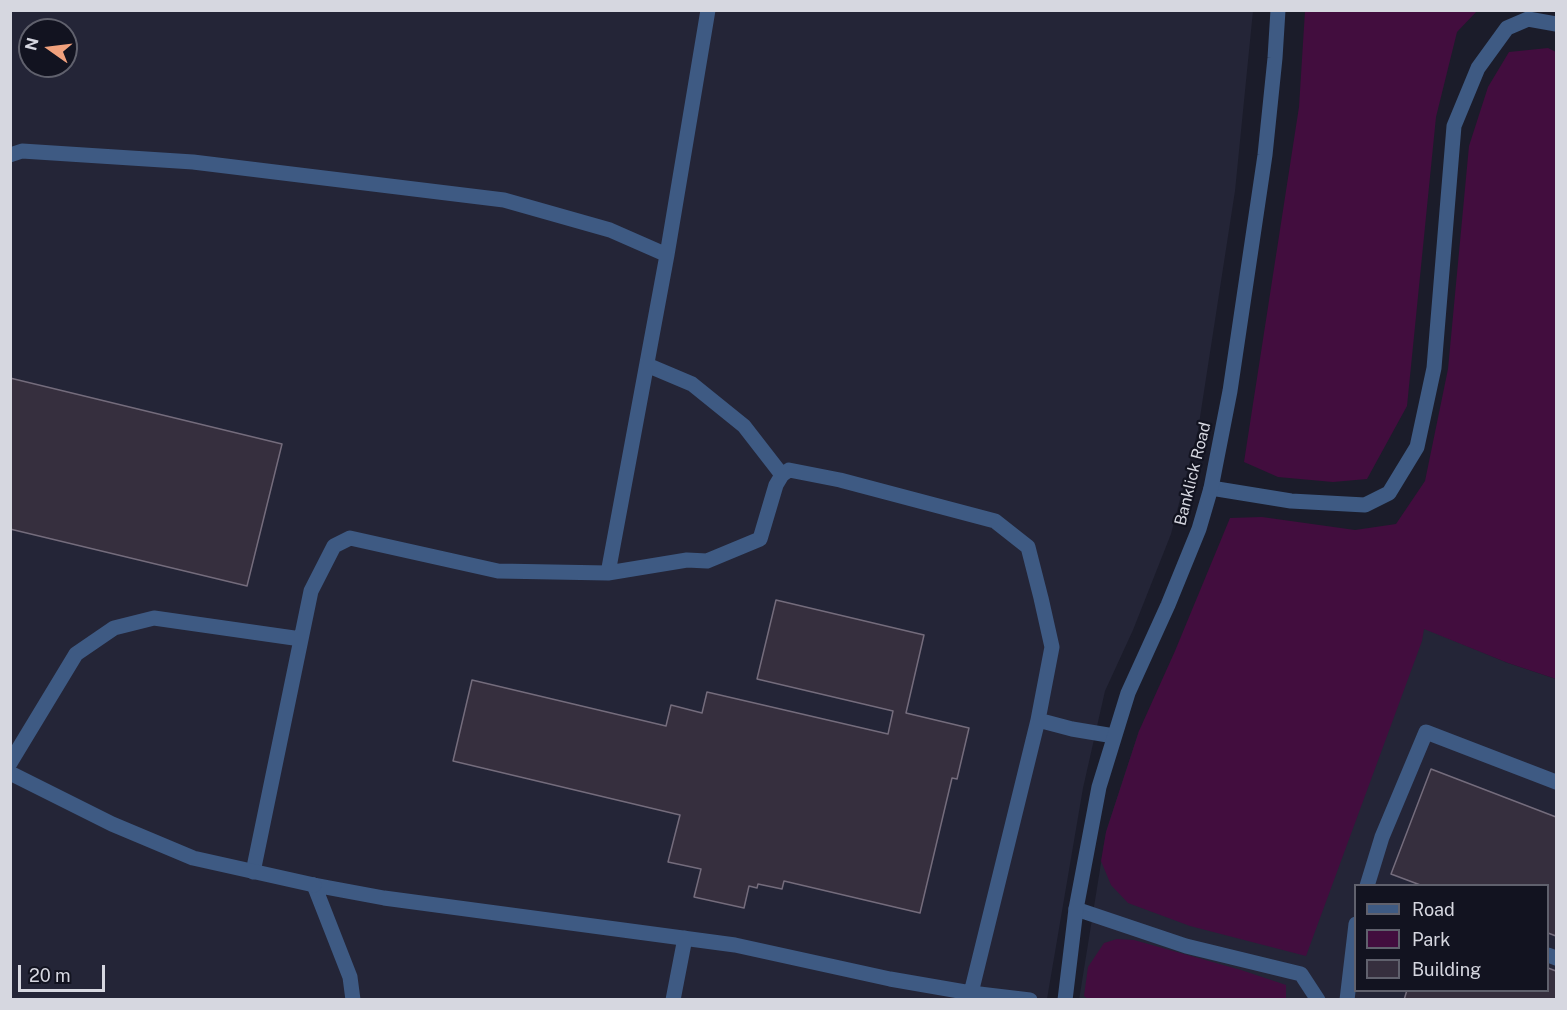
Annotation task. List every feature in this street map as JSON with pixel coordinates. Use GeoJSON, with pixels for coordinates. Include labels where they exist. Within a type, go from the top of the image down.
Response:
{"type":"FeatureCollection","features":[{"type":"Feature","properties":{"kind":"street"},"geometry":{"type":"LineString","coordinates":[[608,573],[667,255],[708,10]]}},
{"type":"Feature","properties":{"kind":"street","name":"Banklick Road"},"geometry":{"type":"LineString","coordinates":[[1065,999],[1076,909],[1099,787],[1128,693],[1199,529],[1211,488],[1230,391],[1264,155],[1278,10]]}},
{"type":"Feature","properties":{"kind":"street"},"geometry":{"type":"LineString","coordinates":[[1211,488],[1291,501],[1365,505],[1389,493],[1417,447],[1434,368],[1454,126],[1478,68],[1507,27],[1528,19],[1557,24]]}},
{"type":"Feature","properties":{"kind":"street"},"geometry":{"type":"LineString","coordinates":[[10,155],[22,151],[193,162],[504,200],[610,230],[667,255]]}},
{"type":"Feature","properties":{"kind":"street"},"geometry":{"type":"LineString","coordinates":[[646,365],[692,384],[744,426],[782,475]]}},
{"type":"Feature","properties":{"kind":"street"},"geometry":{"type":"LineString","coordinates":[[253,872],[311,591],[334,546],[350,538],[498,571],[608,573],[687,560],[707,561],[760,539],[776,485],[782,475],[789,470],[840,480],[995,521],[1028,547],[1052,647],[1038,720],[971,993]]}},
{"type":"Feature","properties":{"kind":"street"},"geometry":{"type":"LineString","coordinates":[[10,763],[76,654],[114,627],[154,618],[301,639]]}},
{"type":"Feature","properties":{"kind":"street"},"geometry":{"type":"LineString","coordinates":[[1038,720],[1072,729],[1114,736]]}},
{"type":"Feature","properties":{"kind":"street"},"geometry":{"type":"LineString","coordinates":[[1367,884],[1382,837],[1426,732],[1557,782]]}},
{"type":"Feature","properties":{"kind":"street"},"geometry":{"type":"LineString","coordinates":[[10,773],[112,824],[194,858],[253,872],[384,898],[735,945],[890,979],[971,993],[1030,999]]}},
{"type":"Feature","properties":{"kind":"street"},"geometry":{"type":"LineString","coordinates":[[314,885],[350,977],[353,999]]}},
{"type":"Feature","properties":{"kind":"street"},"geometry":{"type":"LineString","coordinates":[[1076,909],[1186,946],[1301,974],[1318,999]]}},
{"type":"Feature","properties":{"kind":"street"},"geometry":{"type":"LineString","coordinates":[[673,999],[685,938]]}},
{"type":"Feature","properties":{"kind":"street"},"geometry":{"type":"LineString","coordinates":[[1347,999],[1354,941]]}},
{"type":"Feature","properties":{"kind":"street"},"geometry":{"type":"LineString","coordinates":[[931,999],[949,989]]}},
{"type":"Feature","properties":{"kind":"shaded area"},"geometry":{"type":"Polygon","coordinates":[[[10,11],[1253,11],[1235,191],[1198,430],[1171,534],[1133,630],[1105,691],[1083,788],[1047,999],[11,999],[10,11]]]}},
{"type":"Feature","properties":{"kind":"shaded area"},"geometry":{"type":"Polygon","coordinates":[[[1424,628],[1508,663],[1556,679],[1556,999],[1079,1000],[1106,832],[1139,731],[1424,628]]]}},
{"type":"Feature","properties":{"kind":"green space"},"geometry":{"type":"Polygon","coordinates":[[[1305,11],[1477,11],[1457,32],[1436,117],[1407,406],[1367,479],[1333,482],[1278,477],[1244,462],[1299,107],[1305,11]]]}},
{"type":"Feature","properties":{"kind":"green space"},"geometry":{"type":"Polygon","coordinates":[[[1548,48],[1556,52],[1556,679],[1508,663],[1424,629],[1422,641],[1306,956],[1190,926],[1128,903],[1111,885],[1101,861],[1106,832],[1139,731],[1230,518],[1262,517],[1355,530],[1396,524],[1425,481],[1448,369],[1469,146],[1488,87],[1509,52],[1548,48]]]}},
{"type":"Feature","properties":{"kind":"green space"},"geometry":{"type":"Polygon","coordinates":[[[1117,939],[1134,940],[1286,985],[1286,999],[1088,999],[1084,996],[1088,967],[1104,943],[1117,939]]]}},
{"type":"Feature","properties":{"kind":"building"},"geometry":{"type":"Polygon","coordinates":[[[10,378],[282,444],[247,586],[10,529],[10,378]]]}},
{"type":"Feature","properties":{"kind":"building"},"geometry":{"type":"Polygon","coordinates":[[[776,600],[924,635],[906,713],[969,728],[957,779],[952,778],[920,913],[784,881],[782,889],[758,884],[757,888],[749,886],[744,908],[694,897],[701,869],[668,862],[680,815],[453,761],[472,680],[666,726],[671,705],[702,713],[707,692],[888,734],[893,711],[757,679],[776,600]]]}},
{"type":"Feature","properties":{"kind":"building"},"geometry":{"type":"Polygon","coordinates":[[[1431,769],[1556,817],[1556,936],[1549,933],[1549,884],[1418,884],[1391,874],[1431,769]]]}},
{"type":"Feature","properties":{"kind":"building"},"geometry":{"type":"Polygon","coordinates":[[[1549,968],[1556,971],[1556,1000],[1404,1000],[1406,992],[1549,992],[1549,968]]]}}]}
